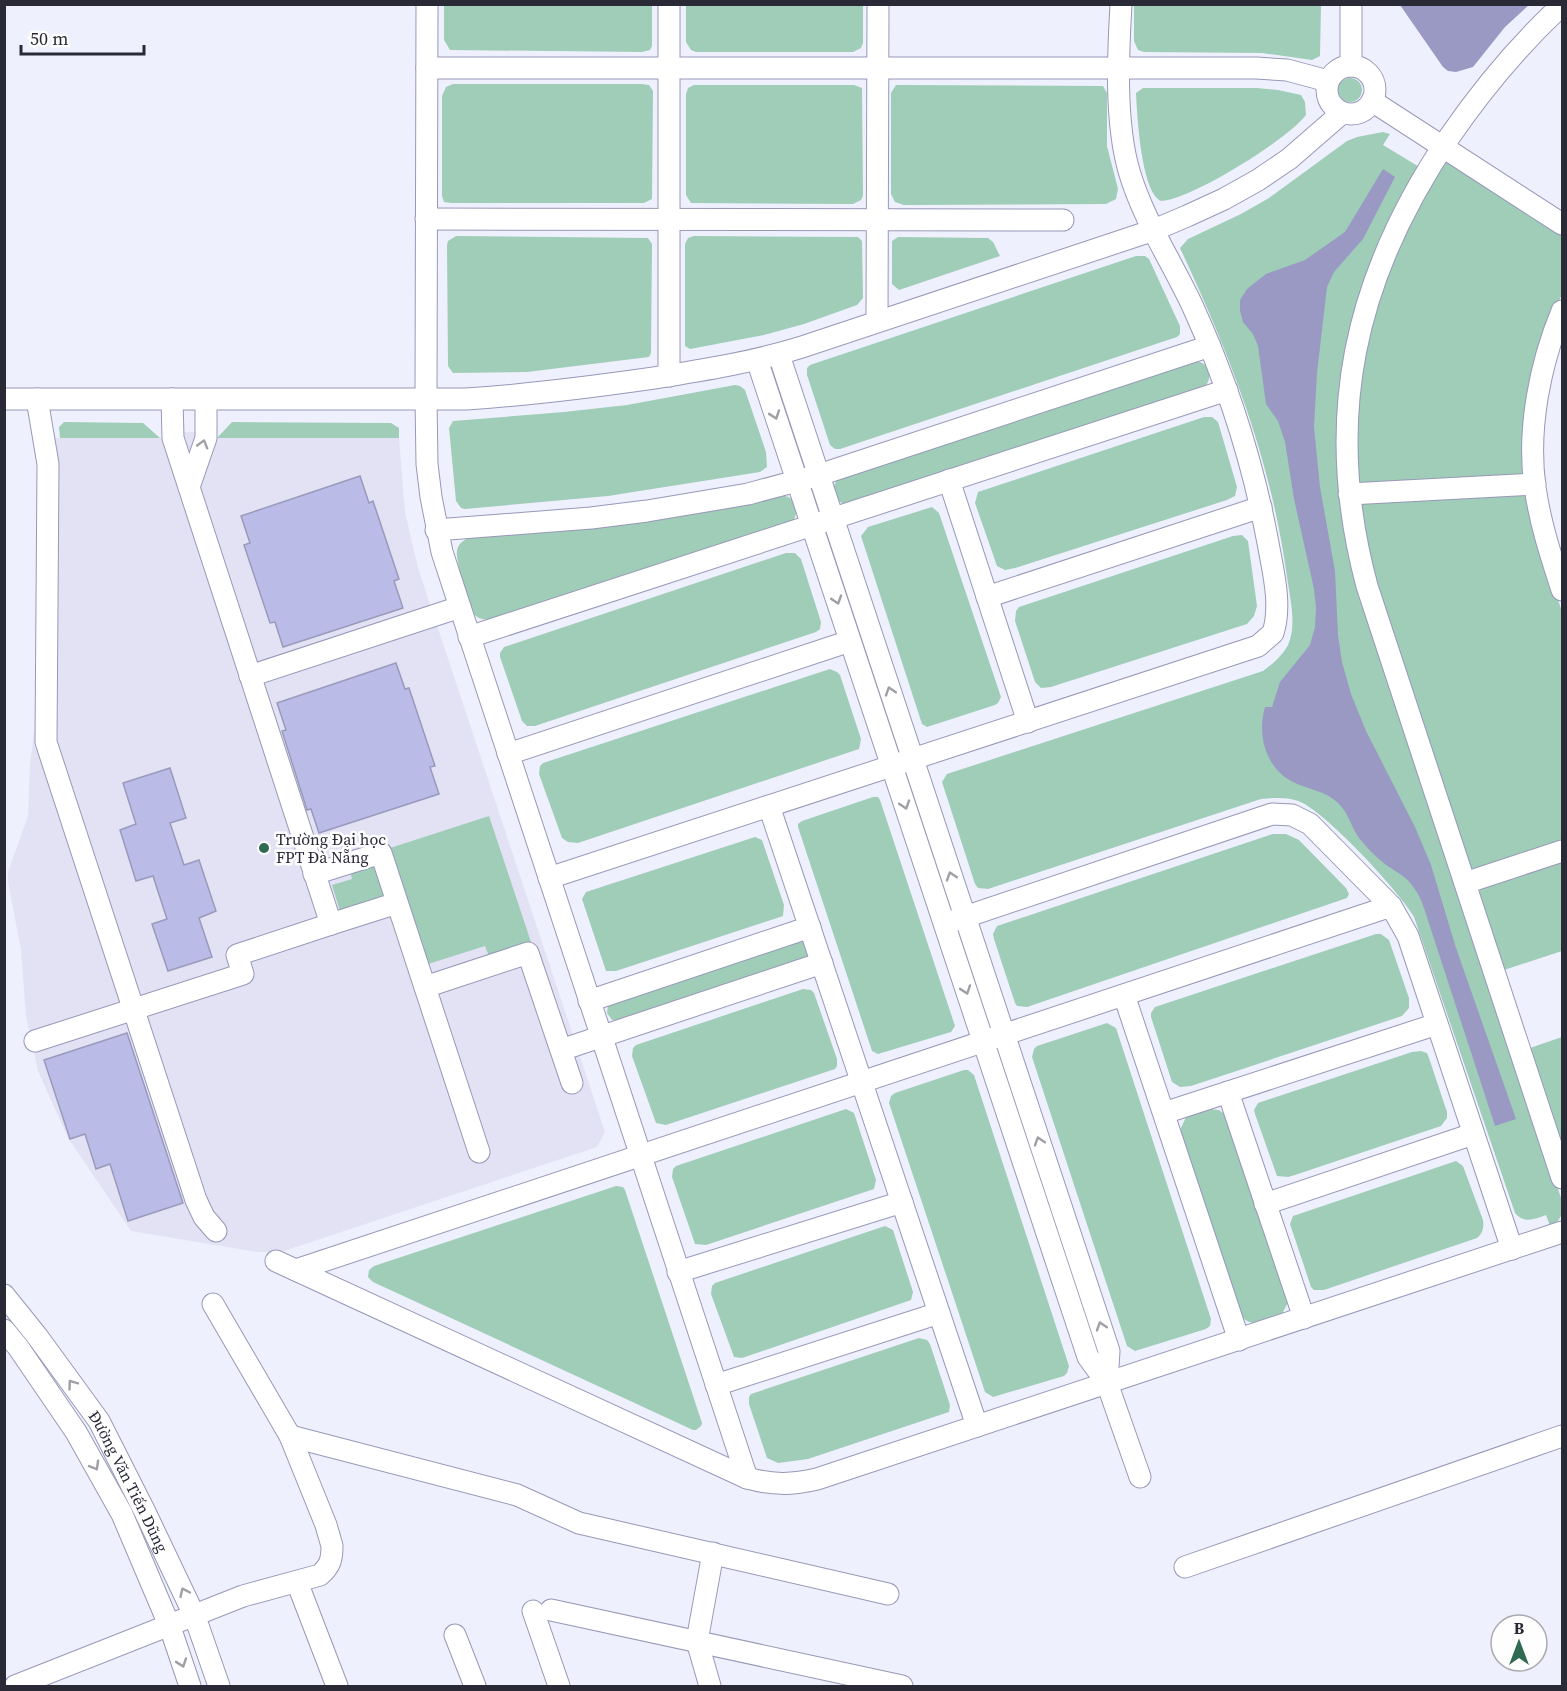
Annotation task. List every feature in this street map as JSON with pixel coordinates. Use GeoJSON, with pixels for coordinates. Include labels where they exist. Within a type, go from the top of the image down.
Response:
{"type":"FeatureCollection","features":[{"type":"Feature","properties":{"kind":"street"},"geometry":{"type":"LineString","coordinates":[[427,4],[427,464],[436,530],[469,637],[747,1478]]}},
{"type":"Feature","properties":{"kind":"street"},"geometry":{"type":"LineString","coordinates":[[669,4],[669,376]]}},
{"type":"Feature","properties":{"kind":"street"},"geometry":{"type":"LineString","coordinates":[[878,4],[878,321]]}},
{"type":"Feature","properties":{"kind":"street"},"geometry":{"type":"LineString","coordinates":[[549,879],[1258,646],[1269,638],[1275,628],[1276,597],[1261,507],[1227,390],[1210,346],[1135,190],[1125,158],[1121,127],[1119,68],[1120,4]]}},
{"type":"Feature","properties":{"kind":"street"},"geometry":{"type":"LineString","coordinates":[[1351,4],[1351,66]]}},
{"type":"Feature","properties":{"kind":"street"},"geometry":{"type":"LineString","coordinates":[[1563,5],[1532,35],[1492,80],[1443,147],[1411,199],[1388,245],[1363,315],[1353,363],[1347,409],[1346,453],[1355,539],[1367,586],[1563,1178]]}},
{"type":"Feature","properties":{"kind":"street"},"geometry":{"type":"LineString","coordinates":[[1351,66],[1362,69],[1371,78],[1375,90],[1367,108],[1359,113],[1342,113],[1328,100],[1326,90],[1328,81],[1336,70],[1351,66]]}},
{"type":"Feature","properties":{"kind":"street"},"geometry":{"type":"LineString","coordinates":[[427,68],[1271,68],[1328,81]]}},
{"type":"Feature","properties":{"kind":"street"},"geometry":{"type":"LineString","coordinates":[[1372,101],[1563,224]]}},
{"type":"Feature","properties":{"kind":"street"},"geometry":{"type":"LineString","coordinates":[[4,399],[426,400],[516,396],[669,376],[757,360],[779,355],[1154,230],[1224,199],[1258,180],[1289,159],[1342,113]]}},
{"type":"Feature","properties":{"kind":"street"},"geometry":{"type":"LineString","coordinates":[[426,219],[1063,220]]}},
{"type":"Feature","properties":{"kind":"street"},"geometry":{"type":"LineString","coordinates":[[1563,311],[1547,354],[1540,386],[1535,434],[1535,484],[1547,543],[1563,590]]}},
{"type":"Feature","properties":{"kind":"street"},"geometry":{"type":"LineString","coordinates":[[436,530],[530,524],[647,511],[748,494],[819,475],[1210,346]]}},
{"type":"Feature","properties":{"kind":"street"},"geometry":{"type":"LineString","coordinates":[[779,355],[1109,1351],[1107,1383]]}},
{"type":"Feature","properties":{"kind":"street"},"geometry":{"type":"LineString","coordinates":[[757,360],[1088,1357],[1107,1383],[1140,1477]]}},
{"type":"Feature","properties":{"kind":"street"},"geometry":{"type":"LineString","coordinates":[[469,637],[1227,390]]}},
{"type":"Feature","properties":{"kind":"street"},"geometry":{"type":"LineString","coordinates":[[37,399],[48,464],[45,742],[196,1200],[204,1218],[216,1231]]}},
{"type":"Feature","properties":{"kind":"street"},"geometry":{"type":"LineString","coordinates":[[172,399],[173,438],[331,924]]}},
{"type":"Feature","properties":{"kind":"street"},"geometry":{"type":"LineString","coordinates":[[189,487],[206,438],[206,400]]}},
{"type":"Feature","properties":{"kind":"street"},"geometry":{"type":"LineString","coordinates":[[949,480],[1028,722]]}},
{"type":"Feature","properties":{"kind":"street"},"geometry":{"type":"LineString","coordinates":[[1349,494],[1535,484]]}},
{"type":"Feature","properties":{"kind":"street"},"geometry":{"type":"LineString","coordinates":[[987,597],[1261,507]]}},
{"type":"Feature","properties":{"kind":"street"},"geometry":{"type":"LineString","coordinates":[[250,676],[460,608]]}},
{"type":"Feature","properties":{"kind":"street"},"geometry":{"type":"LineString","coordinates":[[508,754],[850,640]]}},
{"type":"Feature","properties":{"kind":"street"},"geometry":{"type":"LineString","coordinates":[[769,806],[977,1426]]}},
{"type":"Feature","properties":{"kind":"street"},"geometry":{"type":"LineString","coordinates":[[944,924],[1272,814],[1282,813],[1301,818],[1310,824],[1391,906],[1408,936],[1512,1249]]}},
{"type":"Feature","properties":{"kind":"street"},"geometry":{"type":"LineString","coordinates":[[1465,883],[1563,850]]}},
{"type":"Feature","properties":{"kind":"street"},"geometry":{"type":"LineString","coordinates":[[314,874],[381,853],[479,1152]]}},
{"type":"Feature","properties":{"kind":"street"},"geometry":{"type":"LineString","coordinates":[[35,1041],[243,974],[237,955],[397,903]]}},
{"type":"Feature","properties":{"kind":"street"},"geometry":{"type":"LineString","coordinates":[[1391,906],[640,1155],[286,1265],[747,1478],[773,1484],[802,1482],[1563,1232]]}},
{"type":"Feature","properties":{"kind":"street"},"geometry":{"type":"LineString","coordinates":[[589,1001],[810,927]]}},
{"type":"Feature","properties":{"kind":"street"},"geometry":{"type":"LineString","coordinates":[[425,987],[528,953],[572,1083]]}},
{"type":"Feature","properties":{"kind":"street"},"geometry":{"type":"LineString","coordinates":[[561,1050],[822,963]]}},
{"type":"Feature","properties":{"kind":"street"},"geometry":{"type":"LineString","coordinates":[[1124,995],[1239,1340]]}},
{"type":"Feature","properties":{"kind":"street"},"geometry":{"type":"LineString","coordinates":[[1164,1113],[1437,1024]]}},
{"type":"Feature","properties":{"kind":"street"},"geometry":{"type":"LineString","coordinates":[[1228,1092],[1304,1318]]}},
{"type":"Feature","properties":{"kind":"street"},"geometry":{"type":"LineString","coordinates":[[1265,1204],[1473,1134]]}},
{"type":"Feature","properties":{"kind":"street"},"geometry":{"type":"LineString","coordinates":[[678,1272],[902,1202]]}},
{"type":"Feature","properties":{"kind":"street","name":"Đường Văn Tiến Dũng"},"geometry":{"type":"LineString","coordinates":[[4,1295],[37,1335],[99,1421],[195,1617],[219,1686]]}},
{"type":"Feature","properties":{"kind":"street"},"geometry":{"type":"LineString","coordinates":[[4,1673],[13,1686],[170,1627],[243,1596],[320,1575],[329,1566],[332,1546],[326,1525],[290,1436],[213,1304]]}},
{"type":"Feature","properties":{"kind":"street"},"geometry":{"type":"LineString","coordinates":[[716,1386],[939,1313]]}},
{"type":"Feature","properties":{"kind":"street","name":"Đường Văn Tiến Dũng"},"geometry":{"type":"LineString","coordinates":[[4,1330],[76,1432],[122,1514],[170,1627],[190,1686]]}},
{"type":"Feature","properties":{"kind":"street"},"geometry":{"type":"LineString","coordinates":[[290,1436],[517,1495],[579,1523],[888,1594]]}},
{"type":"Feature","properties":{"kind":"street"},"geometry":{"type":"LineString","coordinates":[[1185,1568],[1563,1436]]}},
{"type":"Feature","properties":{"kind":"street"},"geometry":{"type":"LineString","coordinates":[[303,1467],[307,1456],[325,1445]]}},
{"type":"Feature","properties":{"kind":"street"},"geometry":{"type":"LineString","coordinates":[[710,1686],[697,1641],[713,1553]]}},
{"type":"Feature","properties":{"kind":"street"},"geometry":{"type":"LineString","coordinates":[[297,1582],[337,1686]]}},
{"type":"Feature","properties":{"kind":"street"},"geometry":{"type":"LineString","coordinates":[[559,1686],[542,1610],[902,1686]]}},
{"type":"Feature","properties":{"kind":"street"},"geometry":{"type":"LineString","coordinates":[[455,1635],[474,1686]]}},
{"type":"Feature","properties":{"kind":"shaded area","name":"Trường Đại học FPT Đà Nẵng"},"geometry":{"type":"Polygon","coordinates":[[[182,432],[195,432],[195,438],[399,438],[405,512],[418,568],[605,1132],[597,1147],[281,1252],[258,1252],[131,1231],[68,1138],[38,1071],[26,1016],[21,950],[8,882],[8,872],[28,816],[30,764],[37,709],[40,474],[35,438],[181,438],[182,432]]]}},
{"type":"Feature","properties":{"kind":"green space"},"geometry":{"type":"Polygon","coordinates":[[[444,5],[652,5],[652,46],[650,50],[642,52],[450,50],[444,40],[444,5]]]}},
{"type":"Feature","properties":{"kind":"green space"},"geometry":{"type":"Polygon","coordinates":[[[686,5],[863,5],[863,43],[861,48],[853,52],[696,52],[691,50],[686,42],[686,5]]]}},
{"type":"Feature","properties":{"kind":"green space"},"geometry":{"type":"Polygon","coordinates":[[[1134,5],[1321,5],[1320,56],[1312,60],[1262,53],[1144,52],[1138,50],[1134,41],[1134,5]]]}},
{"type":"Feature","properties":{"kind":"green space"},"geometry":{"type":"Polygon","coordinates":[[[1350,78],[1359,81],[1362,90],[1359,99],[1350,102],[1341,99],[1338,90],[1341,81],[1350,78]]]}},
{"type":"Feature","properties":{"kind":"green space"},"geometry":{"type":"Polygon","coordinates":[[[453,84],[649,85],[653,91],[652,199],[644,203],[444,202],[442,196],[442,96],[446,87],[453,84]]]}},
{"type":"Feature","properties":{"kind":"green space"},"geometry":{"type":"Polygon","coordinates":[[[694,85],[854,85],[862,88],[863,196],[861,200],[853,204],[691,203],[686,195],[686,94],[688,88],[694,85]]]}},
{"type":"Feature","properties":{"kind":"green space"},"geometry":{"type":"Polygon","coordinates":[[[896,85],[1103,86],[1107,93],[1107,146],[1118,189],[1116,199],[1106,204],[904,205],[895,202],[891,194],[891,93],[896,85]]]}},
{"type":"Feature","properties":{"kind":"green space"},"geometry":{"type":"Polygon","coordinates":[[[1143,88],[1278,90],[1301,95],[1305,102],[1306,115],[1296,126],[1238,167],[1194,191],[1161,201],[1154,195],[1149,183],[1141,151],[1136,93],[1143,88]]]}},
{"type":"Feature","properties":{"kind":"green space"},"geometry":{"type":"Polygon","coordinates":[[[1383,132],[1390,134],[1383,145],[1421,168],[1349,344],[1362,594],[1562,1201],[1560,1219],[1550,1226],[1546,1215],[1526,1220],[1515,1213],[1414,917],[1393,889],[1360,853],[1310,807],[1289,799],[1261,799],[988,889],[978,888],[975,884],[942,782],[947,774],[1263,671],[1286,649],[1291,637],[1292,611],[1271,491],[1232,368],[1180,248],[1188,239],[1269,198],[1347,141],[1383,132]]]}},
{"type":"Feature","properties":{"kind":"green space"},"geometry":{"type":"Polygon","coordinates":[[[1445,162],[1450,162],[1562,232],[1562,294],[1558,303],[1527,467],[1523,477],[1358,483],[1352,446],[1359,360],[1394,247],[1445,162]]]}},
{"type":"Feature","properties":{"kind":"green space"},"geometry":{"type":"Polygon","coordinates":[[[456,236],[648,238],[652,244],[651,353],[649,357],[527,372],[453,373],[448,366],[447,245],[448,241],[456,236]]]}},
{"type":"Feature","properties":{"kind":"green space"},"geometry":{"type":"Polygon","coordinates":[[[694,236],[858,237],[862,241],[863,298],[857,305],[804,324],[764,335],[690,349],[685,346],[685,244],[688,238],[694,236]]]}},
{"type":"Feature","properties":{"kind":"green space"},"geometry":{"type":"Polygon","coordinates":[[[898,237],[988,238],[993,242],[1000,256],[899,290],[892,284],[892,241],[898,237]]]}},
{"type":"Feature","properties":{"kind":"green space"},"geometry":{"type":"Polygon","coordinates":[[[1136,256],[1145,256],[1149,259],[1180,326],[1180,334],[1177,337],[840,449],[835,449],[830,445],[807,375],[807,368],[810,365],[1136,256]]]}},
{"type":"Feature","properties":{"kind":"green space"},"geometry":{"type":"Polygon","coordinates":[[[1197,361],[1205,365],[1209,371],[1209,379],[1205,387],[850,503],[843,504],[835,498],[833,487],[837,480],[1197,361]]]}},
{"type":"Feature","properties":{"kind":"green space"},"geometry":{"type":"Polygon","coordinates":[[[735,385],[745,390],[766,452],[767,467],[760,472],[608,496],[465,509],[461,508],[456,501],[449,428],[453,421],[627,405],[735,385]]]}},
{"type":"Feature","properties":{"kind":"green space"},"geometry":{"type":"Polygon","coordinates":[[[1204,417],[1212,417],[1218,422],[1237,487],[1235,496],[1015,568],[1005,570],[997,566],[975,503],[978,492],[1204,417]]]}},
{"type":"Feature","properties":{"kind":"green space"},"geometry":{"type":"Polygon","coordinates":[[[64,422],[143,423],[160,438],[60,438],[59,427],[64,422]]]}},
{"type":"Feature","properties":{"kind":"green space"},"geometry":{"type":"Polygon","coordinates":[[[232,422],[391,423],[399,428],[399,438],[217,438],[232,422]]]}},
{"type":"Feature","properties":{"kind":"green space"},"geometry":{"type":"Polygon","coordinates":[[[779,495],[789,497],[795,503],[796,511],[793,521],[487,620],[475,615],[469,603],[457,555],[460,544],[469,538],[779,495]]]}},
{"type":"Feature","properties":{"kind":"green space"},"geometry":{"type":"Polygon","coordinates":[[[1525,495],[1529,498],[1541,547],[1562,612],[1562,843],[1474,870],[1468,866],[1374,591],[1359,507],[1363,503],[1525,495]]]}},
{"type":"Feature","properties":{"kind":"green space"},"geometry":{"type":"Polygon","coordinates":[[[932,507],[939,513],[1001,697],[995,705],[927,727],[922,724],[861,536],[868,527],[932,507]]]}},
{"type":"Feature","properties":{"kind":"green space"},"geometry":{"type":"Polygon","coordinates":[[[1242,535],[1248,541],[1257,606],[1254,616],[1247,624],[1051,687],[1041,688],[1035,682],[1015,621],[1019,607],[1233,536],[1242,535]]]}},
{"type":"Feature","properties":{"kind":"green space"},"geometry":{"type":"Polygon","coordinates":[[[786,553],[795,553],[801,559],[821,622],[820,629],[816,632],[535,726],[527,726],[522,721],[500,657],[504,647],[786,553]]]}},
{"type":"Feature","properties":{"kind":"green space"},"geometry":{"type":"Polygon","coordinates":[[[830,669],[840,675],[861,739],[859,749],[578,843],[568,842],[562,838],[539,774],[543,763],[830,669]]]}},
{"type":"Feature","properties":{"kind":"green space"},"geometry":{"type":"Polygon","coordinates":[[[878,797],[880,800],[955,1026],[951,1032],[878,1054],[872,1051],[798,827],[802,821],[878,797]]]}},
{"type":"Feature","properties":{"kind":"green space"},"geometry":{"type":"Polygon","coordinates":[[[489,816],[532,945],[490,959],[485,946],[425,965],[387,849],[489,816]]]}},
{"type":"Feature","properties":{"kind":"green space"},"geometry":{"type":"Polygon","coordinates":[[[1273,834],[1286,834],[1299,840],[1346,888],[1349,894],[1347,898],[1027,1007],[1017,1006],[1015,1003],[994,939],[993,934],[997,926],[1273,834]]]}},
{"type":"Feature","properties":{"kind":"green space"},"geometry":{"type":"Polygon","coordinates":[[[755,837],[762,840],[784,905],[783,916],[616,971],[606,971],[582,899],[586,892],[755,837]]]}},
{"type":"Feature","properties":{"kind":"green space"},"geometry":{"type":"Polygon","coordinates":[[[377,858],[390,895],[340,911],[332,885],[352,879],[349,867],[377,858]]]}},
{"type":"Feature","properties":{"kind":"green space"},"geometry":{"type":"Polygon","coordinates":[[[1562,858],[1562,951],[1501,971],[1478,896],[1482,886],[1562,858]]]}},
{"type":"Feature","properties":{"kind":"green space"},"geometry":{"type":"Polygon","coordinates":[[[1381,934],[1389,940],[1409,998],[1409,1008],[1402,1016],[1191,1086],[1180,1087],[1172,1082],[1151,1017],[1155,1007],[1381,934]]]}},
{"type":"Feature","properties":{"kind":"green space"},"geometry":{"type":"Polygon","coordinates":[[[799,940],[806,943],[808,955],[806,958],[620,1020],[612,1020],[607,1013],[608,1005],[799,940]]]}},
{"type":"Feature","properties":{"kind":"green space"},"geometry":{"type":"Polygon","coordinates":[[[803,989],[814,993],[837,1059],[835,1069],[666,1125],[656,1123],[632,1056],[636,1045],[803,989]]]}},
{"type":"Feature","properties":{"kind":"green space"},"geometry":{"type":"Polygon","coordinates":[[[1107,1023],[1116,1028],[1211,1319],[1210,1326],[1206,1329],[1135,1351],[1127,1346],[1032,1057],[1037,1046],[1107,1023]]]}},
{"type":"Feature","properties":{"kind":"green space"},"geometry":{"type":"Polygon","coordinates":[[[1562,1037],[1562,1159],[1527,1049],[1562,1037]]]}},
{"type":"Feature","properties":{"kind":"green space"},"geometry":{"type":"Polygon","coordinates":[[[1421,1051],[1427,1053],[1447,1112],[1447,1118],[1441,1126],[1295,1175],[1277,1176],[1255,1114],[1254,1110],[1258,1103],[1421,1051]]]}},
{"type":"Feature","properties":{"kind":"green space"},"geometry":{"type":"Polygon","coordinates":[[[964,1070],[974,1075],[1069,1366],[1064,1376],[993,1397],[985,1392],[889,1103],[891,1096],[895,1093],[964,1070]]]}},
{"type":"Feature","properties":{"kind":"green space"},"geometry":{"type":"Polygon","coordinates":[[[846,1109],[854,1113],[876,1180],[874,1189],[706,1245],[695,1244],[672,1177],[676,1166],[846,1109]]]}},
{"type":"Feature","properties":{"kind":"green space"},"geometry":{"type":"Polygon","coordinates":[[[1209,1109],[1219,1110],[1224,1114],[1287,1299],[1282,1314],[1260,1322],[1250,1322],[1241,1315],[1180,1130],[1186,1117],[1209,1109]]]}},
{"type":"Feature","properties":{"kind":"green space"},"geometry":{"type":"Polygon","coordinates":[[[1456,1161],[1463,1166],[1483,1220],[1483,1230],[1477,1238],[1324,1290],[1314,1290],[1311,1287],[1290,1224],[1293,1216],[1456,1161]]]}},
{"type":"Feature","properties":{"kind":"green space"},"geometry":{"type":"Polygon","coordinates":[[[616,1186],[623,1187],[625,1190],[702,1423],[696,1430],[373,1282],[368,1277],[369,1270],[374,1266],[616,1186]]]}},
{"type":"Feature","properties":{"kind":"green space"},"geometry":{"type":"Polygon","coordinates":[[[885,1226],[893,1230],[913,1292],[911,1300],[742,1358],[734,1357],[711,1294],[715,1283],[885,1226]]]}},
{"type":"Feature","properties":{"kind":"green space"},"geometry":{"type":"Polygon","coordinates":[[[919,1338],[927,1340],[930,1344],[950,1405],[949,1412],[808,1459],[778,1463],[767,1458],[749,1404],[751,1394],[919,1338]]]}},
{"type":"Feature","properties":{"kind":"water"},"geometry":{"type":"Polygon","coordinates":[[[1400,5],[1529,5],[1505,27],[1473,67],[1456,72],[1448,71],[1443,67],[1400,5]]]}},
{"type":"Feature","properties":{"kind":"water"},"geometry":{"type":"Polygon","coordinates":[[[1383,169],[1395,177],[1363,239],[1334,272],[1327,287],[1317,373],[1314,427],[1320,487],[1335,571],[1338,635],[1342,662],[1351,694],[1366,731],[1415,827],[1431,865],[1456,948],[1516,1119],[1495,1126],[1417,892],[1405,878],[1365,845],[1338,803],[1322,793],[1283,776],[1270,759],[1263,739],[1265,707],[1272,707],[1280,682],[1310,645],[1315,627],[1316,608],[1285,442],[1278,421],[1266,404],[1258,346],[1253,334],[1243,322],[1240,300],[1247,289],[1266,274],[1305,260],[1345,232],[1383,169]]]}},
{"type":"Feature","properties":{"kind":"building"},"geometry":{"type":"Polygon","coordinates":[[[360,476],[369,503],[373,501],[399,579],[394,581],[403,608],[283,647],[275,622],[270,623],[244,545],[250,543],[241,516],[360,476]]]}},
{"type":"Feature","properties":{"kind":"building"},"geometry":{"type":"Polygon","coordinates":[[[396,663],[405,689],[409,688],[435,766],[430,767],[439,794],[319,833],[311,809],[307,810],[282,731],[286,730],[277,703],[396,663]]]}},
{"type":"Feature","properties":{"kind":"building"},"geometry":{"type":"Polygon","coordinates":[[[170,768],[186,818],[170,823],[184,865],[199,860],[216,911],[199,918],[212,957],[168,971],[152,924],[167,919],[153,876],[136,881],[120,830],[136,824],[123,783],[170,768]]]}},
{"type":"Feature","properties":{"kind":"building"},"geometry":{"type":"Polygon","coordinates":[[[127,1033],[183,1203],[128,1221],[110,1164],[96,1169],[85,1134],[70,1139],[44,1060],[127,1033]]]}},
{"type":"Feature","properties":{"kind":"place","name":"Trường Đại học FPT Đà Nẵng"},"geometry":{"type":"Point","coordinates":[264,848]}}]}
